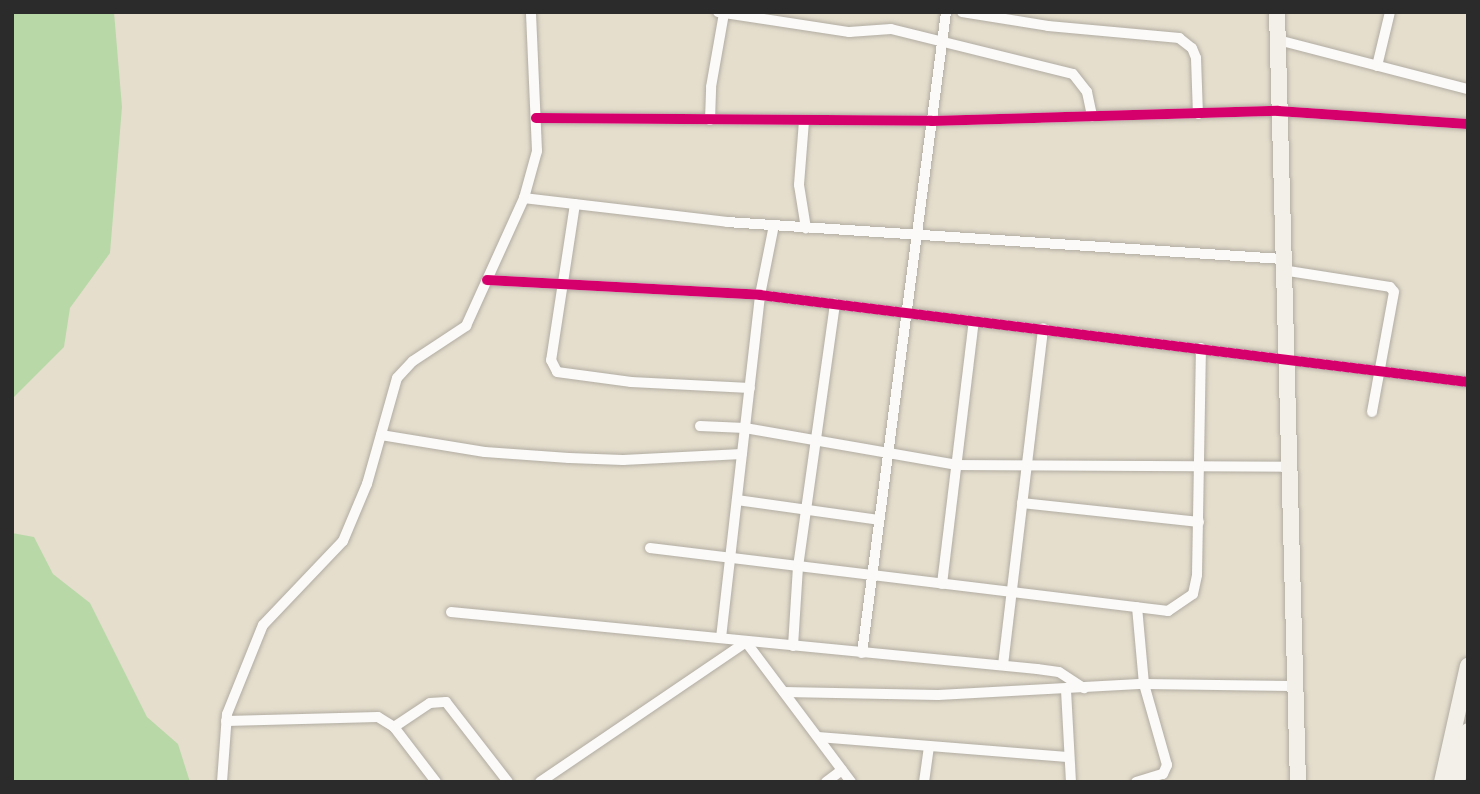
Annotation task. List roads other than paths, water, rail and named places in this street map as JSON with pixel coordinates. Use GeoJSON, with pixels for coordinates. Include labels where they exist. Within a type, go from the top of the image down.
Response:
{"type":"FeatureCollection","features":[{"type":"Feature","properties":{"kind":"street"},"geometry":{"type":"LineString","coordinates":[[222,782],[226,721],[263,625],[343,541],[381,435],[397,378],[413,361],[466,327],[524,198],[537,151],[531,12]]}},
{"type":"Feature","properties":{"kind":"street"},"geometry":{"type":"LineString","coordinates":[[862,653],[946,12]]}},
{"type":"Feature","properties":{"kind":"street"},"geometry":{"type":"LineString","coordinates":[[962,12],[1048,26],[1179,38],[1192,48],[1196,58],[1198,114]]}},
{"type":"Feature","properties":{"kind":"street"},"geometry":{"type":"LineString","coordinates":[[1046,12],[1048,26]]}},
{"type":"Feature","properties":{"kind":"street"},"geometry":{"type":"LineString","coordinates":[[1277,12],[1298,782]]}},
{"type":"Feature","properties":{"kind":"street"},"geometry":{"type":"LineString","coordinates":[[1377,66],[1390,12]]}},
{"type":"Feature","properties":{"kind":"street"},"geometry":{"type":"LineString","coordinates":[[710,120],[711,87],[721,13],[849,32],[891,29],[1073,74],[1087,92],[1092,117]]}},
{"type":"Feature","properties":{"kind":"street"},"geometry":{"type":"LineString","coordinates":[[1278,40],[1468,89]]}},
{"type":"Feature","properties":{"kind":"street"},"geometry":{"type":"LineString","coordinates":[[536,118],[932,121],[1278,111],[1468,124]]}},
{"type":"Feature","properties":{"kind":"street"},"geometry":{"type":"LineString","coordinates":[[804,121],[799,185],[806,228]]}},
{"type":"Feature","properties":{"kind":"street"},"geometry":{"type":"LineString","coordinates":[[524,198],[806,228],[1282,265],[1390,287],[1395,297],[1372,412]]}},
{"type":"Feature","properties":{"kind":"street"},"geometry":{"type":"LineString","coordinates":[[575,204],[551,360],[557,372],[631,382],[750,388]]}},
{"type":"Feature","properties":{"kind":"street"},"geometry":{"type":"LineString","coordinates":[[721,638],[761,295],[774,225]]}},
{"type":"Feature","properties":{"kind":"street"},"geometry":{"type":"LineString","coordinates":[[487,280],[761,295],[1468,382]]}},
{"type":"Feature","properties":{"kind":"street"},"geometry":{"type":"LineString","coordinates":[[793,646],[798,567],[835,304]]}},
{"type":"Feature","properties":{"kind":"street"},"geometry":{"type":"LineString","coordinates":[[942,584],[974,321]]}},
{"type":"Feature","properties":{"kind":"street"},"geometry":{"type":"LineString","coordinates":[[1003,665],[1043,328]]}},
{"type":"Feature","properties":{"kind":"street"},"geometry":{"type":"LineString","coordinates":[[650,548],[1168,611],[1193,594],[1201,470],[1201,348]]}},
{"type":"Feature","properties":{"kind":"street"},"geometry":{"type":"LineString","coordinates":[[700,426],[745,428],[818,439],[956,465],[1201,470],[1288,467]]}},
{"type":"Feature","properties":{"kind":"street"},"geometry":{"type":"LineString","coordinates":[[381,435],[485,452],[583,458],[742,454]]}},
{"type":"Feature","properties":{"kind":"street"},"geometry":{"type":"LineString","coordinates":[[737,500],[879,520]]}},
{"type":"Feature","properties":{"kind":"street"},"geometry":{"type":"LineString","coordinates":[[1022,503],[1199,522]]}},
{"type":"Feature","properties":{"kind":"street"},"geometry":{"type":"LineString","coordinates":[[1136,782],[1163,774],[1167,765],[1144,684],[1138,607]]}},
{"type":"Feature","properties":{"kind":"street"},"geometry":{"type":"LineString","coordinates":[[451,612],[1003,665],[1059,672],[1084,688]]}},
{"type":"Feature","properties":{"kind":"street"},"geometry":{"type":"LineString","coordinates":[[746,642],[851,782]]}},
{"type":"Feature","properties":{"kind":"street"},"geometry":{"type":"LineString","coordinates":[[540,782],[746,642]]}},
{"type":"Feature","properties":{"kind":"street"},"geometry":{"type":"LineString","coordinates":[[1442,782],[1468,666]]}},
{"type":"Feature","properties":{"kind":"street"},"geometry":{"type":"LineString","coordinates":[[784,692],[938,695],[1144,684],[1295,686]]}},
{"type":"Feature","properties":{"kind":"street"},"geometry":{"type":"LineString","coordinates":[[1066,690],[1067,757],[1071,782]]}},
{"type":"Feature","properties":{"kind":"street"},"geometry":{"type":"LineString","coordinates":[[394,727],[430,703],[446,702],[508,782]]}},
{"type":"Feature","properties":{"kind":"street"},"geometry":{"type":"LineString","coordinates":[[226,721],[378,717],[394,727],[436,782]]}},
{"type":"Feature","properties":{"kind":"street"},"geometry":{"type":"LineString","coordinates":[[1457,782],[1468,732]]}},
{"type":"Feature","properties":{"kind":"street"},"geometry":{"type":"LineString","coordinates":[[818,737],[1067,757]]}},
{"type":"Feature","properties":{"kind":"street"},"geometry":{"type":"LineString","coordinates":[[924,782],[929,748]]}},
{"type":"Feature","properties":{"kind":"street"},"geometry":{"type":"LineString","coordinates":[[826,782],[842,770]]}}]}
